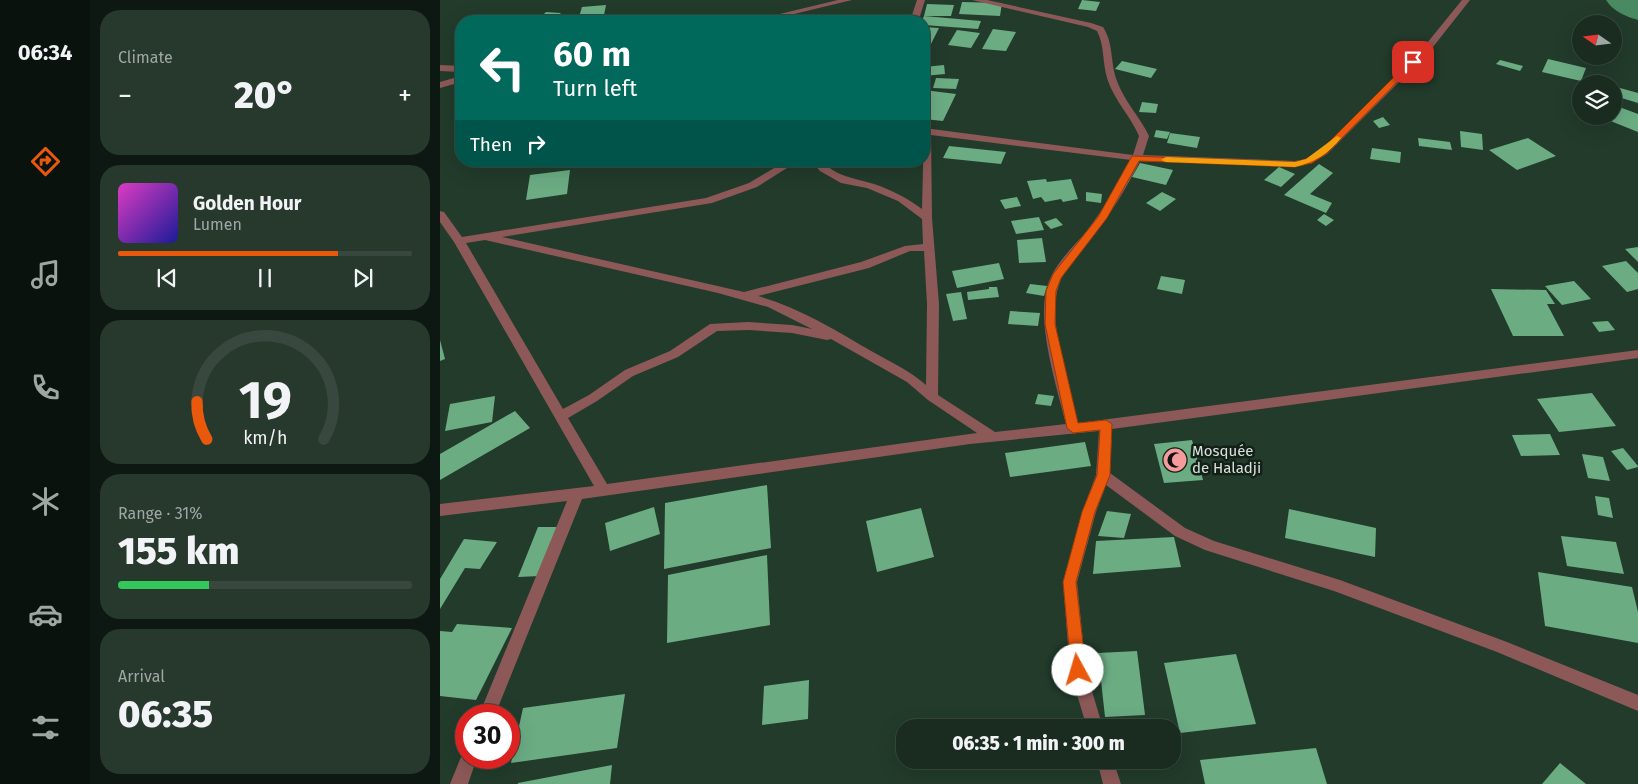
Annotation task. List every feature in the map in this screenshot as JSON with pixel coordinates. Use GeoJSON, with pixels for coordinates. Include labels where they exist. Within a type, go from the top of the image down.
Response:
{"type":"FeatureCollection","features":[{"type":"Feature","properties":{"kind":"street"},"geometry":{"type":"LineString","coordinates":[[782,15],[848,0]]}},
{"type":"Feature","properties":{"kind":"street"},"geometry":{"type":"LineString","coordinates":[[916,15],[921,0]]}},
{"type":"Feature","properties":{"kind":"street"},"geometry":{"type":"LineString","coordinates":[[976,0],[1091,25],[1100,29],[1106,44],[1111,76],[1116,92],[1144,136],[1143,144],[1136,158],[1102,218],[1057,277],[1051,291],[1050,324],[1073,428]]}},
{"type":"Feature","properties":{"kind":"street"},"geometry":{"type":"LineString","coordinates":[[930,132],[1136,158],[1295,164],[1309,161],[1324,152],[1426,50],[1466,0]]}},
{"type":"Feature","properties":{"kind":"street"},"geometry":{"type":"LineString","coordinates":[[440,68],[455,69]]}},
{"type":"Feature","properties":{"kind":"street"},"geometry":{"type":"LineString","coordinates":[[440,84],[455,80]]}},
{"type":"Feature","properties":{"kind":"street"},"geometry":{"type":"LineString","coordinates":[[459,241],[708,202],[753,185],[783,167]]}},
{"type":"Feature","properties":{"kind":"street"},"geometry":{"type":"LineString","coordinates":[[822,167],[845,181],[870,186],[902,199],[927,218]]}},
{"type":"Feature","properties":{"kind":"street"},"geometry":{"type":"LineString","coordinates":[[926,167],[933,304],[932,397]]}},
{"type":"Feature","properties":{"kind":"street"},"geometry":{"type":"LineString","coordinates":[[440,214],[459,241],[603,490]]}},
{"type":"Feature","properties":{"kind":"street"},"geometry":{"type":"LineString","coordinates":[[486,237],[772,304],[844,340],[910,379],[932,397],[994,437]]}},
{"type":"Feature","properties":{"kind":"street"},"geometry":{"type":"LineString","coordinates":[[742,296],[865,264],[909,248],[929,247]]}},
{"type":"Feature","properties":{"kind":"street"},"geometry":{"type":"LineString","coordinates":[[560,416],[593,398],[629,373],[674,354],[714,327],[748,326],[792,329],[844,340]]}},
{"type":"Feature","properties":{"kind":"street"},"geometry":{"type":"LineString","coordinates":[[440,510],[577,494],[994,437],[1638,354]]}},
{"type":"Feature","properties":{"kind":"street"},"geometry":{"type":"LineString","coordinates":[[1092,719],[1078,670],[1070,582],[1089,512],[1103,475],[1106,424]]}},
{"type":"Feature","properties":{"kind":"street"},"geometry":{"type":"LineString","coordinates":[[1103,475],[1180,532],[1210,546],[1334,585],[1502,647],[1638,703]]}},
{"type":"Feature","properties":{"kind":"street"},"geometry":{"type":"LineString","coordinates":[[491,704],[577,494]]}},
{"type":"Feature","properties":{"kind":"street"},"geometry":{"type":"LineString","coordinates":[[459,784],[465,769]]}},
{"type":"Feature","properties":{"kind":"street"},"geometry":{"type":"LineString","coordinates":[[1108,769],[1112,784]]}},
{"type":"Feature","properties":{"kind":"building"},"geometry":{"type":"Polygon","coordinates":[[[1082,0],[1100,2],[1096,11],[1078,9],[1082,0]]]}},
{"type":"Feature","properties":{"kind":"building"},"geometry":{"type":"Polygon","coordinates":[[[962,2],[1002,3],[1000,16],[959,14],[962,2]]]}},
{"type":"Feature","properties":{"kind":"building"},"geometry":{"type":"Polygon","coordinates":[[[927,4],[954,5],[951,16],[924,15],[927,4]]]}},
{"type":"Feature","properties":{"kind":"building"},"geometry":{"type":"Polygon","coordinates":[[[606,5],[604,15],[580,15],[582,7],[606,5]]]}},
{"type":"Feature","properties":{"kind":"building"},"geometry":{"type":"Polygon","coordinates":[[[546,12],[561,13],[559,15],[543,15],[546,12]]]}},
{"type":"Feature","properties":{"kind":"building"},"geometry":{"type":"Polygon","coordinates":[[[930,17],[981,21],[978,29],[930,25],[930,17]]]}},
{"type":"Feature","properties":{"kind":"building"},"geometry":{"type":"Polygon","coordinates":[[[930,27],[939,28],[931,44],[930,27]]]}},
{"type":"Feature","properties":{"kind":"building"},"geometry":{"type":"Polygon","coordinates":[[[993,29],[1016,32],[1006,51],[982,49],[993,29]]]}},
{"type":"Feature","properties":{"kind":"building"},"geometry":{"type":"Polygon","coordinates":[[[957,30],[980,33],[971,48],[948,45],[957,30]]]}},
{"type":"Feature","properties":{"kind":"building"},"geometry":{"type":"Polygon","coordinates":[[[1548,59],[1586,68],[1583,75],[1572,75],[1572,79],[1542,72],[1548,59]]]}},
{"type":"Feature","properties":{"kind":"building"},"geometry":{"type":"Polygon","coordinates":[[[1500,60],[1523,66],[1520,71],[1496,64],[1500,60]]]}},
{"type":"Feature","properties":{"kind":"building"},"geometry":{"type":"Polygon","coordinates":[[[1122,61],[1157,69],[1151,78],[1115,69],[1122,61]]]}},
{"type":"Feature","properties":{"kind":"building"},"geometry":{"type":"Polygon","coordinates":[[[944,65],[945,74],[930,75],[930,66],[944,65]]]}},
{"type":"Feature","properties":{"kind":"building"},"geometry":{"type":"Polygon","coordinates":[[[936,78],[959,79],[956,89],[933,88],[936,78]]]}},
{"type":"Feature","properties":{"kind":"building"},"geometry":{"type":"Polygon","coordinates":[[[1622,89],[1638,93],[1638,103],[1622,98],[1622,89]]]}},
{"type":"Feature","properties":{"kind":"building"},"geometry":{"type":"Polygon","coordinates":[[[930,91],[956,94],[943,121],[930,120],[930,91]]]}},
{"type":"Feature","properties":{"kind":"building"},"geometry":{"type":"Polygon","coordinates":[[[1142,102],[1158,104],[1156,113],[1139,112],[1142,102]]]}},
{"type":"Feature","properties":{"kind":"building"},"geometry":{"type":"Polygon","coordinates":[[[1622,108],[1638,114],[1638,132],[1620,125],[1622,108]]]}},
{"type":"Feature","properties":{"kind":"building"},"geometry":{"type":"Polygon","coordinates":[[[1383,117],[1390,125],[1379,128],[1373,121],[1383,117]]]}},
{"type":"Feature","properties":{"kind":"building"},"geometry":{"type":"Polygon","coordinates":[[[1156,130],[1170,132],[1167,139],[1154,137],[1156,130]]]}},
{"type":"Feature","properties":{"kind":"building"},"geometry":{"type":"Polygon","coordinates":[[[1460,131],[1482,134],[1483,150],[1461,147],[1460,131]]]}},
{"type":"Feature","properties":{"kind":"building"},"geometry":{"type":"Polygon","coordinates":[[[1170,133],[1200,137],[1197,148],[1167,143],[1170,133]]]}},
{"type":"Feature","properties":{"kind":"building"},"geometry":{"type":"Polygon","coordinates":[[[1418,138],[1450,142],[1452,150],[1419,146],[1418,138]]]}},
{"type":"Feature","properties":{"kind":"building"},"geometry":{"type":"Polygon","coordinates":[[[1528,138],[1556,156],[1517,170],[1489,150],[1528,138]]]}},
{"type":"Feature","properties":{"kind":"building"},"geometry":{"type":"Polygon","coordinates":[[[949,146],[1006,152],[1001,164],[943,158],[949,146]]]}},
{"type":"Feature","properties":{"kind":"building"},"geometry":{"type":"Polygon","coordinates":[[[1372,148],[1401,152],[1400,163],[1370,159],[1372,148]]]}},
{"type":"Feature","properties":{"kind":"building"},"geometry":{"type":"Polygon","coordinates":[[[1140,163],[1173,170],[1166,185],[1132,177],[1140,163]]]}},
{"type":"Feature","properties":{"kind":"building"},"geometry":{"type":"Polygon","coordinates":[[[1319,164],[1333,173],[1310,194],[1332,203],[1326,213],[1284,195],[1319,164]]]}},
{"type":"Feature","properties":{"kind":"building"},"geometry":{"type":"Polygon","coordinates":[[[1279,167],[1295,174],[1281,187],[1264,180],[1279,167]]]}},
{"type":"Feature","properties":{"kind":"building"},"geometry":{"type":"Polygon","coordinates":[[[570,170],[567,194],[526,200],[530,175],[570,170]]]}},
{"type":"Feature","properties":{"kind":"building"},"geometry":{"type":"Polygon","coordinates":[[[1046,179],[1047,182],[1071,179],[1078,199],[1063,202],[1061,199],[1045,202],[1041,197],[1033,199],[1027,181],[1046,179]]]}},
{"type":"Feature","properties":{"kind":"building"},"geometry":{"type":"Polygon","coordinates":[[[1086,192],[1102,194],[1101,203],[1086,201],[1086,192]]]}},
{"type":"Feature","properties":{"kind":"building"},"geometry":{"type":"Polygon","coordinates":[[[1162,192],[1176,199],[1160,211],[1146,203],[1162,192]]]}},
{"type":"Feature","properties":{"kind":"building"},"geometry":{"type":"Polygon","coordinates":[[[1017,197],[1021,206],[1005,209],[1000,200],[1017,197]]]}},
{"type":"Feature","properties":{"kind":"building"},"geometry":{"type":"Polygon","coordinates":[[[1324,214],[1334,220],[1326,226],[1317,220],[1324,214]]]}},
{"type":"Feature","properties":{"kind":"building"},"geometry":{"type":"Polygon","coordinates":[[[1039,217],[1044,230],[1016,234],[1011,221],[1039,217]]]}},
{"type":"Feature","properties":{"kind":"building"},"geometry":{"type":"Polygon","coordinates":[[[1056,218],[1063,225],[1051,229],[1044,222],[1056,218]]]}},
{"type":"Feature","properties":{"kind":"building"},"geometry":{"type":"Polygon","coordinates":[[[1042,238],[1046,262],[1019,263],[1017,240],[1042,238]]]}},
{"type":"Feature","properties":{"kind":"building"},"geometry":{"type":"Polygon","coordinates":[[[1638,247],[1638,262],[1625,249],[1638,247]]]}},
{"type":"Feature","properties":{"kind":"building"},"geometry":{"type":"Polygon","coordinates":[[[1626,261],[1638,273],[1638,289],[1627,292],[1602,266],[1626,261]]]}},
{"type":"Feature","properties":{"kind":"building"},"geometry":{"type":"Polygon","coordinates":[[[999,263],[1004,279],[957,288],[952,271],[999,263]]]}},
{"type":"Feature","properties":{"kind":"building"},"geometry":{"type":"Polygon","coordinates":[[[1161,276],[1185,280],[1182,294],[1157,289],[1161,276]]]}},
{"type":"Feature","properties":{"kind":"building"},"geometry":{"type":"Polygon","coordinates":[[[1574,281],[1591,299],[1562,305],[1545,286],[1574,281]]]}},
{"type":"Feature","properties":{"kind":"building"},"geometry":{"type":"Polygon","coordinates":[[[1030,284],[1047,286],[1044,296],[1026,293],[1030,284]]]}},
{"type":"Feature","properties":{"kind":"building"},"geometry":{"type":"Polygon","coordinates":[[[989,287],[997,287],[999,297],[968,300],[967,292],[989,289],[989,287]]]}},
{"type":"Feature","properties":{"kind":"building"},"geometry":{"type":"Polygon","coordinates":[[[1491,289],[1546,290],[1555,304],[1547,304],[1564,336],[1513,336],[1491,289]]]}},
{"type":"Feature","properties":{"kind":"building"},"geometry":{"type":"Polygon","coordinates":[[[961,292],[967,319],[953,321],[946,294],[961,292]]]}},
{"type":"Feature","properties":{"kind":"building"},"geometry":{"type":"Polygon","coordinates":[[[1010,311],[1040,313],[1038,326],[1008,324],[1010,311]]]}},
{"type":"Feature","properties":{"kind":"building"},"geometry":{"type":"Polygon","coordinates":[[[1608,321],[1615,330],[1599,332],[1592,322],[1608,321]]]}},
{"type":"Feature","properties":{"kind":"building"},"geometry":{"type":"Polygon","coordinates":[[[440,340],[445,359],[440,361],[440,340]]]}},
{"type":"Feature","properties":{"kind":"building"},"geometry":{"type":"Polygon","coordinates":[[[1592,393],[1616,426],[1559,432],[1537,399],[1592,393]]]}},
{"type":"Feature","properties":{"kind":"building"},"geometry":{"type":"Polygon","coordinates":[[[1038,394],[1054,396],[1051,406],[1035,404],[1038,394]]]}},
{"type":"Feature","properties":{"kind":"building"},"geometry":{"type":"Polygon","coordinates":[[[495,396],[492,422],[445,431],[450,404],[495,396]]]}},
{"type":"Feature","properties":{"kind":"building"},"geometry":{"type":"Polygon","coordinates":[[[515,411],[530,428],[440,480],[440,454],[515,411]]]}},
{"type":"Feature","properties":{"kind":"building"},"geometry":{"type":"Polygon","coordinates":[[[1550,434],[1560,455],[1521,456],[1512,435],[1550,434]]]}},
{"type":"Feature","properties":{"kind":"building"},"geometry":{"type":"Polygon","coordinates":[[[1192,440],[1203,480],[1164,483],[1154,444],[1192,440]]]}},
{"type":"Feature","properties":{"kind":"building"},"geometry":{"type":"Polygon","coordinates":[[[1085,442],[1091,466],[1010,477],[1005,453],[1085,442]]]}},
{"type":"Feature","properties":{"kind":"building"},"geometry":{"type":"Polygon","coordinates":[[[1623,448],[1638,467],[1627,470],[1611,451],[1623,448]]]}},
{"type":"Feature","properties":{"kind":"building"},"geometry":{"type":"Polygon","coordinates":[[[1582,454],[1603,457],[1610,481],[1588,478],[1582,454]]]}},
{"type":"Feature","properties":{"kind":"building"},"geometry":{"type":"Polygon","coordinates":[[[767,485],[771,548],[664,569],[665,503],[767,485]]]}},
{"type":"Feature","properties":{"kind":"building"},"geometry":{"type":"Polygon","coordinates":[[[1595,496],[1609,498],[1613,518],[1598,515],[1595,496]]]}},
{"type":"Feature","properties":{"kind":"building"},"geometry":{"type":"Polygon","coordinates":[[[654,507],[660,534],[610,551],[605,523],[654,507]]]}},
{"type":"Feature","properties":{"kind":"building"},"geometry":{"type":"Polygon","coordinates":[[[921,508],[934,557],[877,572],[866,521],[921,508]]]}},
{"type":"Feature","properties":{"kind":"building"},"geometry":{"type":"Polygon","coordinates":[[[1289,509],[1376,528],[1375,557],[1285,538],[1289,509]]]}},
{"type":"Feature","properties":{"kind":"building"},"geometry":{"type":"Polygon","coordinates":[[[1107,511],[1131,514],[1124,538],[1098,536],[1107,511]]]}},
{"type":"Feature","properties":{"kind":"building"},"geometry":{"type":"Polygon","coordinates":[[[538,527],[559,527],[540,576],[518,577],[538,527]]]}},
{"type":"Feature","properties":{"kind":"building"},"geometry":{"type":"Polygon","coordinates":[[[1561,536],[1616,542],[1624,574],[1567,566],[1561,536]]]}},
{"type":"Feature","properties":{"kind":"building"},"geometry":{"type":"Polygon","coordinates":[[[1174,537],[1181,567],[1093,574],[1096,541],[1174,537]]]}},
{"type":"Feature","properties":{"kind":"building"},"geometry":{"type":"Polygon","coordinates":[[[464,539],[497,542],[480,569],[465,568],[440,609],[440,579],[464,539]]]}},
{"type":"Feature","properties":{"kind":"building"},"geometry":{"type":"Polygon","coordinates":[[[767,555],[770,625],[667,643],[668,575],[767,555]]]}},
{"type":"Feature","properties":{"kind":"building"},"geometry":{"type":"Polygon","coordinates":[[[1538,572],[1632,587],[1638,612],[1638,643],[1545,626],[1538,572]]]}},
{"type":"Feature","properties":{"kind":"building"},"geometry":{"type":"Polygon","coordinates":[[[457,624],[512,628],[476,700],[440,696],[440,631],[452,632],[457,624]]]}},
{"type":"Feature","properties":{"kind":"building"},"geometry":{"type":"Polygon","coordinates":[[[1137,651],[1145,715],[1105,717],[1098,653],[1137,651]]]}},
{"type":"Feature","properties":{"kind":"building"},"geometry":{"type":"Polygon","coordinates":[[[1236,654],[1256,724],[1181,733],[1181,719],[1177,719],[1164,663],[1236,654]]]}},
{"type":"Feature","properties":{"kind":"building"},"geometry":{"type":"Polygon","coordinates":[[[809,680],[808,719],[762,725],[764,686],[809,680]]]}},
{"type":"Feature","properties":{"kind":"building"},"geometry":{"type":"Polygon","coordinates":[[[625,694],[617,748],[520,762],[520,722],[523,708],[625,694]]]}},
{"type":"Feature","properties":{"kind":"building"},"geometry":{"type":"Polygon","coordinates":[[[1316,748],[1327,784],[1205,784],[1200,760],[1316,748]]]}},
{"type":"Feature","properties":{"kind":"building"},"geometry":{"type":"Polygon","coordinates":[[[1560,763],[1586,784],[1542,784],[1560,763]]]}},
{"type":"Feature","properties":{"kind":"building"},"geometry":{"type":"Polygon","coordinates":[[[612,765],[610,784],[518,784],[518,783],[612,765]]]}},
{"type":"Feature","properties":{"kind":"waterway"},"geometry":{"type":"LineString","coordinates":[[1623,0],[1638,9]]}},
{"type":"Feature","properties":{"kind":"slow traffic"},"geometry":{"type":"LineString","coordinates":[[1166,160],[1295,164],[1309,161],[1324,152],[1337,138]]}},
{"type":"Feature","properties":{"kind":"place","name":"Mosquée de Haladji"},"geometry":{"type":"Point","coordinates":[1175,460]}},
{"type":"Feature","properties":{"kind":"route"},"geometry":{"type":"LineString","coordinates":[[1078,670],[1070,582],[1089,512],[1103,475],[1106,424],[1073,428],[1050,324],[1051,291],[1057,277],[1102,218],[1136,158],[1295,164],[1309,161],[1324,152],[1413,62]]}}]}
